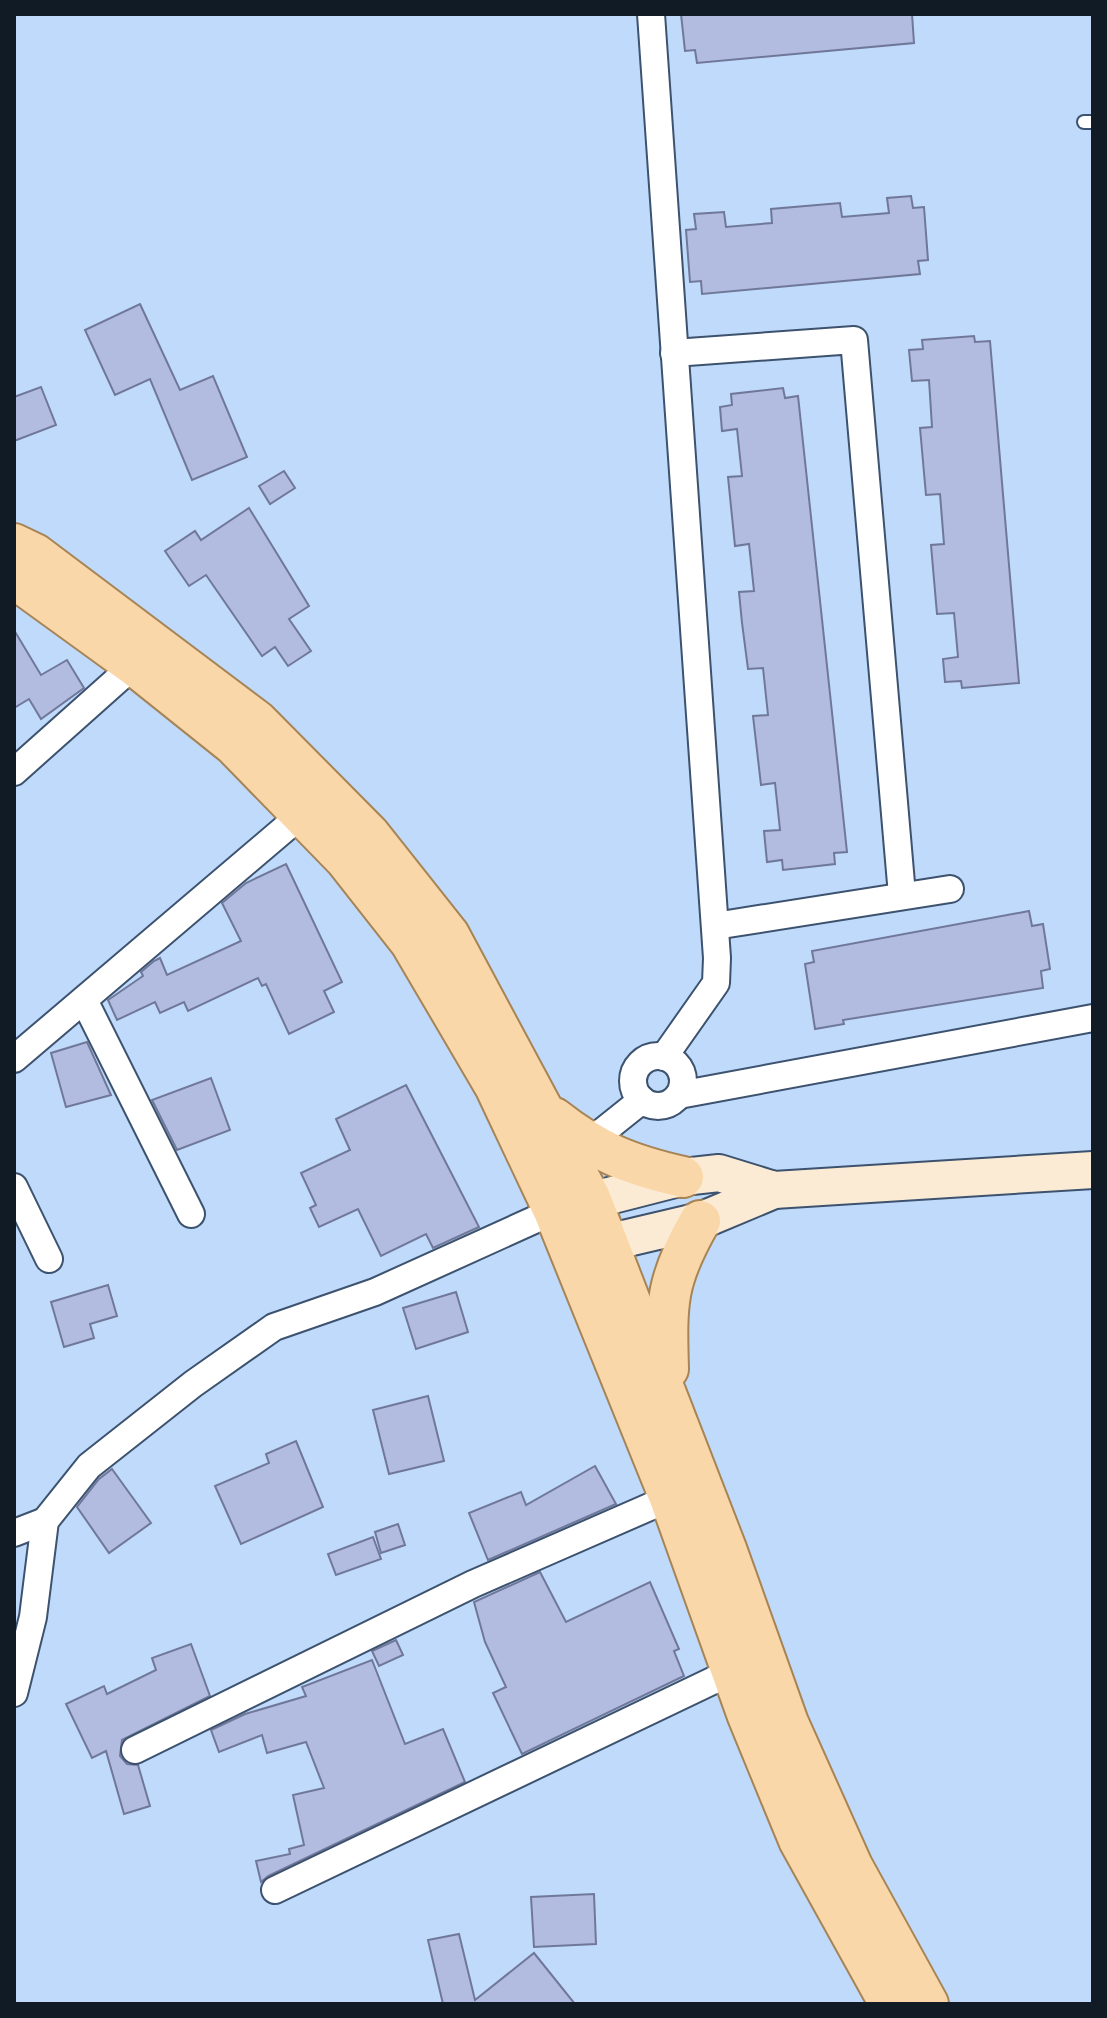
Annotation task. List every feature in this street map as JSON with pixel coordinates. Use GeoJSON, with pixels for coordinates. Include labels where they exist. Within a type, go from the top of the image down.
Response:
{"type":"FeatureCollection","features":[{"type":"Feature","properties":{"kind":"main road"},"geometry":{"type":"LineString","coordinates":[[14,544],[35,554],[257,721],[369,834],[449,935],[547,1112],[572,1205],[570,1252],[670,1498],[799,1840],[888,2003]]}},
{"type":"Feature","properties":{"kind":"main road"},"geometry":{"type":"LineString","coordinates":[[14,578],[134,665],[234,745],[345,859],[411,943],[495,1086],[572,1205],[608,1241],[788,1723],[852,1866],[928,2004]]}},
{"type":"Feature","properties":{"kind":"main road"},"geometry":{"type":"LineString","coordinates":[[547,1112],[587,1144],[633,1166],[683,1177]]}},
{"type":"Feature","properties":{"kind":"main road"},"geometry":{"type":"LineString","coordinates":[[570,1252],[700,1221],[774,1190],[1093,1170]]}},
{"type":"Feature","properties":{"kind":"main road"},"geometry":{"type":"LineString","coordinates":[[572,1205],[683,1177],[719,1173],[774,1190]]}},
{"type":"Feature","properties":{"kind":"main road"},"geometry":{"type":"LineString","coordinates":[[669,1401],[666,1310],[677,1262],[700,1221]]}},
{"type":"Feature","properties":{"kind":"street"},"geometry":{"type":"LineString","coordinates":[[651,14],[715,926],[716,983],[664,1057]]}},
{"type":"Feature","properties":{"kind":"street"},"geometry":{"type":"LineString","coordinates":[[674,353],[854,340],[902,895]]}},
{"type":"Feature","properties":{"kind":"street"},"geometry":{"type":"LineString","coordinates":[[14,772],[134,665]]}},
{"type":"Feature","properties":{"kind":"street"},"geometry":{"type":"LineString","coordinates":[[14,1059],[302,814]]}},
{"type":"Feature","properties":{"kind":"street"},"geometry":{"type":"LineString","coordinates":[[715,926],[950,889]]}},
{"type":"Feature","properties":{"kind":"street"},"geometry":{"type":"LineString","coordinates":[[84,1000],[191,1214]]}},
{"type":"Feature","properties":{"kind":"street"},"geometry":{"type":"LineString","coordinates":[[679,1095],[682,1072],[664,1057],[648,1058],[636,1069],[633,1086],[642,1100],[650,1105],[667,1105],[679,1095],[1093,1018]]}},
{"type":"Feature","properties":{"kind":"street"},"geometry":{"type":"LineString","coordinates":[[587,1144],[642,1100]]}},
{"type":"Feature","properties":{"kind":"street"},"geometry":{"type":"LineString","coordinates":[[14,1187],[49,1259]]}},
{"type":"Feature","properties":{"kind":"street"},"geometry":{"type":"LineString","coordinates":[[14,1693],[33,1617],[45,1521],[63,1494],[89,1466],[193,1384],[274,1327],[375,1292],[572,1205]]}},
{"type":"Feature","properties":{"kind":"street"},"geometry":{"type":"LineString","coordinates":[[135,1750],[473,1584],[670,1498]]}},
{"type":"Feature","properties":{"kind":"street"},"geometry":{"type":"LineString","coordinates":[[14,1533],[45,1521]]}},
{"type":"Feature","properties":{"kind":"street"},"geometry":{"type":"LineString","coordinates":[[275,1890],[733,1671]]}},
{"type":"Feature","properties":{"kind":"building"},"geometry":{"type":"Polygon","coordinates":[[[681,14],[912,14],[914,43],[697,63],[695,50],[685,51],[681,14]]]}},
{"type":"Feature","properties":{"kind":"building"},"geometry":{"type":"Polygon","coordinates":[[[911,196],[913,208],[924,207],[928,260],[918,261],[920,274],[702,294],[701,281],[690,282],[686,230],[696,229],[694,214],[724,212],[726,227],[772,223],[771,209],[840,203],[842,217],[889,213],[887,198],[911,196]]]}},
{"type":"Feature","properties":{"kind":"building"},"geometry":{"type":"Polygon","coordinates":[[[140,304],[180,390],[213,376],[247,457],[192,480],[150,379],[115,395],[85,330],[140,304]]]}},
{"type":"Feature","properties":{"kind":"building"},"geometry":{"type":"Polygon","coordinates":[[[974,336],[975,342],[990,341],[1019,683],[962,688],[961,681],[945,682],[943,659],[958,657],[954,613],[937,614],[931,545],[944,544],[940,494],[926,495],[920,428],[932,427],[929,380],[912,381],[909,350],[923,349],[922,340],[974,336]]]}},
{"type":"Feature","properties":{"kind":"building"},"geometry":{"type":"Polygon","coordinates":[[[41,387],[56,425],[14,441],[14,397],[41,387]]]}},
{"type":"Feature","properties":{"kind":"building"},"geometry":{"type":"Polygon","coordinates":[[[783,388],[785,398],[798,396],[847,852],[834,853],[835,864],[783,870],[782,860],[767,862],[764,831],[780,830],[775,783],[761,785],[753,716],[768,715],[763,668],[748,669],[742,623],[739,592],[754,591],[749,544],[735,546],[728,477],[742,476],[737,429],[722,431],[720,407],[732,405],[731,394],[783,388]]]}},
{"type":"Feature","properties":{"kind":"building"},"geometry":{"type":"Polygon","coordinates":[[[284,471],[295,488],[270,504],[259,486],[284,471]]]}},
{"type":"Feature","properties":{"kind":"building"},"geometry":{"type":"Polygon","coordinates":[[[249,508],[309,606],[289,619],[311,651],[288,666],[275,647],[262,656],[206,575],[189,586],[165,551],[195,531],[201,540],[249,508]]]}},
{"type":"Feature","properties":{"kind":"building"},"geometry":{"type":"Polygon","coordinates":[[[14,630],[41,675],[67,660],[84,688],[41,719],[29,699],[14,708],[14,630]]]}},
{"type":"Feature","properties":{"kind":"building"},"geometry":{"type":"Polygon","coordinates":[[[286,864],[342,982],[324,991],[334,1012],[289,1034],[266,984],[262,986],[258,978],[188,1011],[184,1002],[160,1013],[155,1002],[117,1020],[108,1000],[143,976],[141,972],[154,961],[160,958],[167,975],[241,941],[222,903],[246,883],[286,864]]]}},
{"type":"Feature","properties":{"kind":"building"},"geometry":{"type":"Polygon","coordinates":[[[1029,911],[1032,926],[1043,924],[1050,969],[1041,971],[1043,988],[843,1020],[844,1024],[815,1029],[805,964],[814,962],[812,951],[1029,911]]]}},
{"type":"Feature","properties":{"kind":"building"},"geometry":{"type":"Polygon","coordinates":[[[87,1042],[111,1095],[66,1107],[51,1053],[87,1042]]]}},
{"type":"Feature","properties":{"kind":"building"},"geometry":{"type":"Polygon","coordinates":[[[211,1078],[230,1130],[177,1150],[152,1100],[211,1078]]]}},
{"type":"Feature","properties":{"kind":"building"},"geometry":{"type":"Polygon","coordinates":[[[406,1085],[479,1227],[433,1248],[426,1234],[381,1256],[358,1209],[319,1227],[310,1208],[316,1205],[301,1173],[350,1150],[336,1119],[406,1085]]]}},
{"type":"Feature","properties":{"kind":"building"},"geometry":{"type":"Polygon","coordinates":[[[108,1285],[117,1316],[90,1324],[94,1338],[64,1347],[51,1302],[108,1285]]]}},
{"type":"Feature","properties":{"kind":"building"},"geometry":{"type":"Polygon","coordinates":[[[456,1292],[468,1332],[416,1349],[403,1308],[456,1292]]]}},
{"type":"Feature","properties":{"kind":"building"},"geometry":{"type":"Polygon","coordinates":[[[428,1396],[444,1461],[389,1474],[373,1410],[428,1396]]]}},
{"type":"Feature","properties":{"kind":"building"},"geometry":{"type":"Polygon","coordinates":[[[296,1441],[323,1507],[241,1544],[215,1486],[269,1463],[266,1454],[296,1441]]]}},
{"type":"Feature","properties":{"kind":"building"},"geometry":{"type":"Polygon","coordinates":[[[595,1466],[616,1504],[488,1560],[469,1513],[521,1492],[526,1505],[595,1466]]]}},
{"type":"Feature","properties":{"kind":"building"},"geometry":{"type":"Polygon","coordinates":[[[112,1469],[151,1523],[109,1553],[77,1507],[99,1479],[112,1469]]]}},
{"type":"Feature","properties":{"kind":"building"},"geometry":{"type":"Polygon","coordinates":[[[398,1524],[405,1545],[381,1553],[375,1532],[398,1524]]]}},
{"type":"Feature","properties":{"kind":"building"},"geometry":{"type":"Polygon","coordinates":[[[373,1537],[381,1559],[336,1575],[328,1554],[373,1537]]]}},
{"type":"Feature","properties":{"kind":"building"},"geometry":{"type":"Polygon","coordinates":[[[540,1572],[566,1622],[650,1582],[679,1649],[674,1651],[684,1676],[522,1754],[493,1693],[506,1687],[485,1642],[474,1602],[540,1572]]]}},
{"type":"Feature","properties":{"kind":"building"},"geometry":{"type":"Polygon","coordinates":[[[396,1640],[403,1655],[379,1666],[372,1651],[396,1640]]]}},
{"type":"Feature","properties":{"kind":"building"},"geometry":{"type":"Polygon","coordinates":[[[191,1644],[210,1696],[122,1740],[120,1756],[127,1764],[138,1765],[150,1806],[124,1814],[106,1751],[92,1758],[66,1704],[104,1686],[107,1694],[156,1670],[152,1658],[191,1644]]]}},
{"type":"Feature","properties":{"kind":"building"},"geometry":{"type":"Polygon","coordinates":[[[372,1660],[405,1744],[443,1729],[465,1782],[261,1882],[256,1861],[290,1854],[289,1849],[304,1845],[293,1795],[324,1788],[306,1742],[267,1753],[262,1735],[219,1752],[211,1730],[245,1714],[306,1696],[302,1687],[372,1660]]]}},
{"type":"Feature","properties":{"kind":"building"},"geometry":{"type":"Polygon","coordinates":[[[594,1894],[596,1944],[534,1947],[531,1897],[594,1894]]]}},
{"type":"Feature","properties":{"kind":"building"},"geometry":{"type":"Polygon","coordinates":[[[459,1934],[475,2000],[534,1953],[575,2004],[443,2004],[428,1940],[459,1934]]]}}]}
